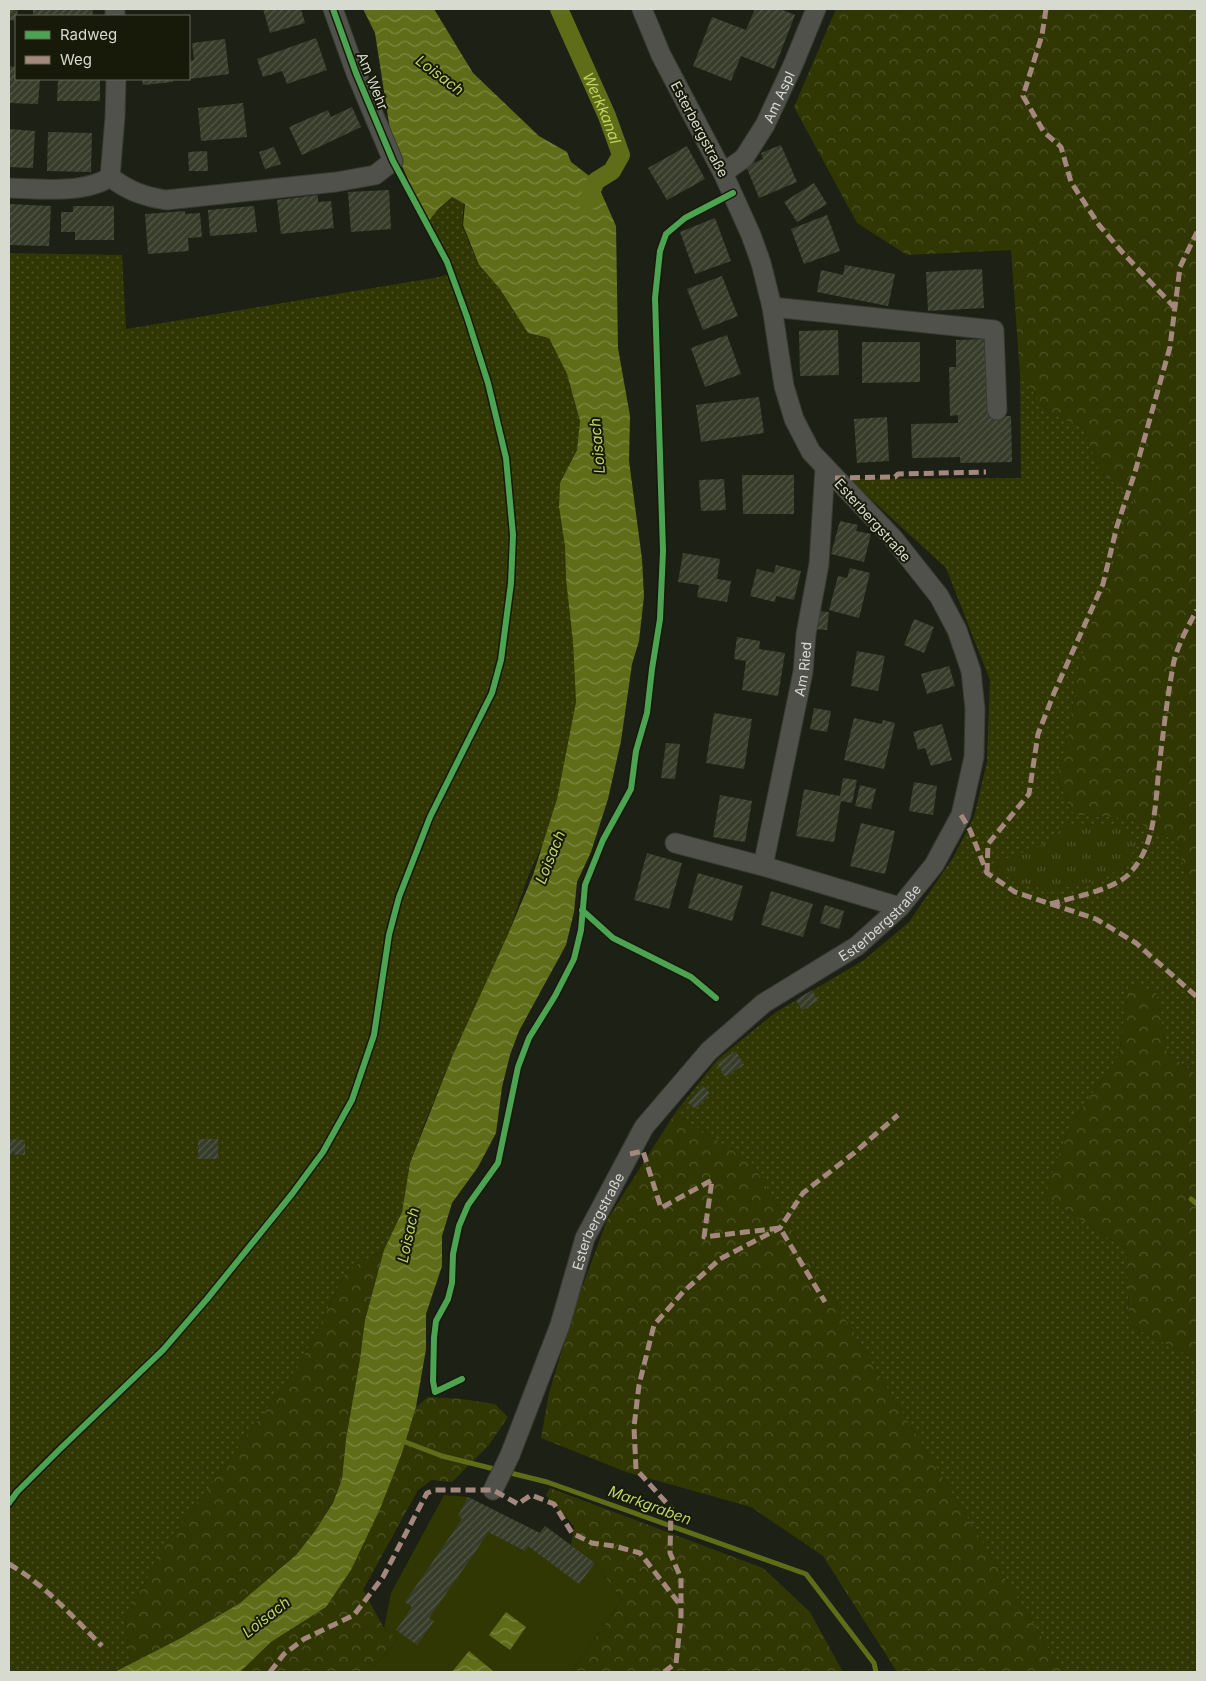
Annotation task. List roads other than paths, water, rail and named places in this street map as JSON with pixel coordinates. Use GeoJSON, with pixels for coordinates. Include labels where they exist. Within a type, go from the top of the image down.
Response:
{"type":"FeatureCollection","features":[{"type":"Feature","properties":{"kind":"street","name":"Am Wehr"},"geometry":{"type":"LineString","coordinates":[[110,177],[126,189],[144,197],[166,200],[336,182],[375,175],[394,161],[356,72],[333,9]]}},
{"type":"Feature","properties":{"kind":"street","name":"Esterbergstraße"},"geometry":{"type":"LineString","coordinates":[[493,1490],[510,1455],[560,1325],[585,1238],[644,1127],[709,1050],[764,1003],[857,946],[900,908],[934,865],[961,815],[974,756],[975,709],[971,671],[956,630],[939,596],[893,538],[825,468],[812,452],[794,420],[784,386],[772,308],[761,263],[723,173],[661,55],[642,9]]}},
{"type":"Feature","properties":{"kind":"street","name":"Am Aspl"},"geometry":{"type":"LineString","coordinates":[[723,173],[744,158],[765,125],[816,9]]}},
{"type":"Feature","properties":{"kind":"street"},"geometry":{"type":"LineString","coordinates":[[9,188],[81,187],[101,183],[110,177],[116,80]]}},
{"type":"Feature","properties":{"kind":"street"},"geometry":{"type":"LineString","coordinates":[[772,308],[994,330],[997,410]]}},
{"type":"Feature","properties":{"kind":"street","name":"Am Ried"},"geometry":{"type":"LineString","coordinates":[[764,866],[803,672],[806,634],[819,564],[825,468]]}},
{"type":"Feature","properties":{"kind":"street"},"geometry":{"type":"LineString","coordinates":[[675,843],[764,866],[900,908]]}},
{"type":"Feature","properties":{"kind":"water","name":"Loisach"},"geometry":{"type":"Polygon","coordinates":[[[363,9],[434,9],[473,73],[539,136],[567,152],[571,162],[596,181],[616,226],[618,348],[630,416],[629,461],[642,559],[644,596],[639,641],[632,664],[621,741],[608,799],[591,852],[577,882],[574,912],[566,945],[519,1031],[510,1055],[502,1087],[496,1133],[478,1167],[452,1203],[442,1236],[442,1266],[426,1314],[426,1349],[416,1407],[402,1453],[380,1509],[351,1570],[326,1607],[271,1642],[240,1672],[115,1672],[181,1638],[240,1603],[296,1555],[315,1531],[333,1503],[342,1479],[346,1439],[365,1320],[384,1250],[402,1212],[410,1163],[452,1057],[533,875],[557,799],[576,702],[565,546],[559,507],[560,483],[577,450],[580,421],[567,374],[549,338],[528,333],[500,289],[479,265],[463,225],[465,204],[452,197],[439,208],[427,223],[392,143],[375,33],[363,9]]]}},
{"type":"Feature","properties":{"kind":"water"},"geometry":{"type":"Polygon","coordinates":[[[506,1612],[526,1627],[510,1650],[489,1635],[506,1612]]]}},
{"type":"Feature","properties":{"kind":"water"},"geometry":{"type":"Polygon","coordinates":[[[469,1651],[494,1672],[452,1672],[469,1651]]]}},
{"type":"Feature","properties":{"kind":"waterway","name":"Werkkanal"},"geometry":{"type":"LineString","coordinates":[[559,9],[607,116],[621,155],[612,171],[596,181],[587,202]]}},
{"type":"Feature","properties":{"kind":"waterway"},"geometry":{"type":"LineString","coordinates":[[1191,1199],[1197,1204]]}},
{"type":"Feature","properties":{"kind":"waterway","name":"Markgraben"},"geometry":{"type":"LineString","coordinates":[[400,1440],[442,1456],[547,1482],[806,1574],[874,1663],[876,1672]]}}]}
